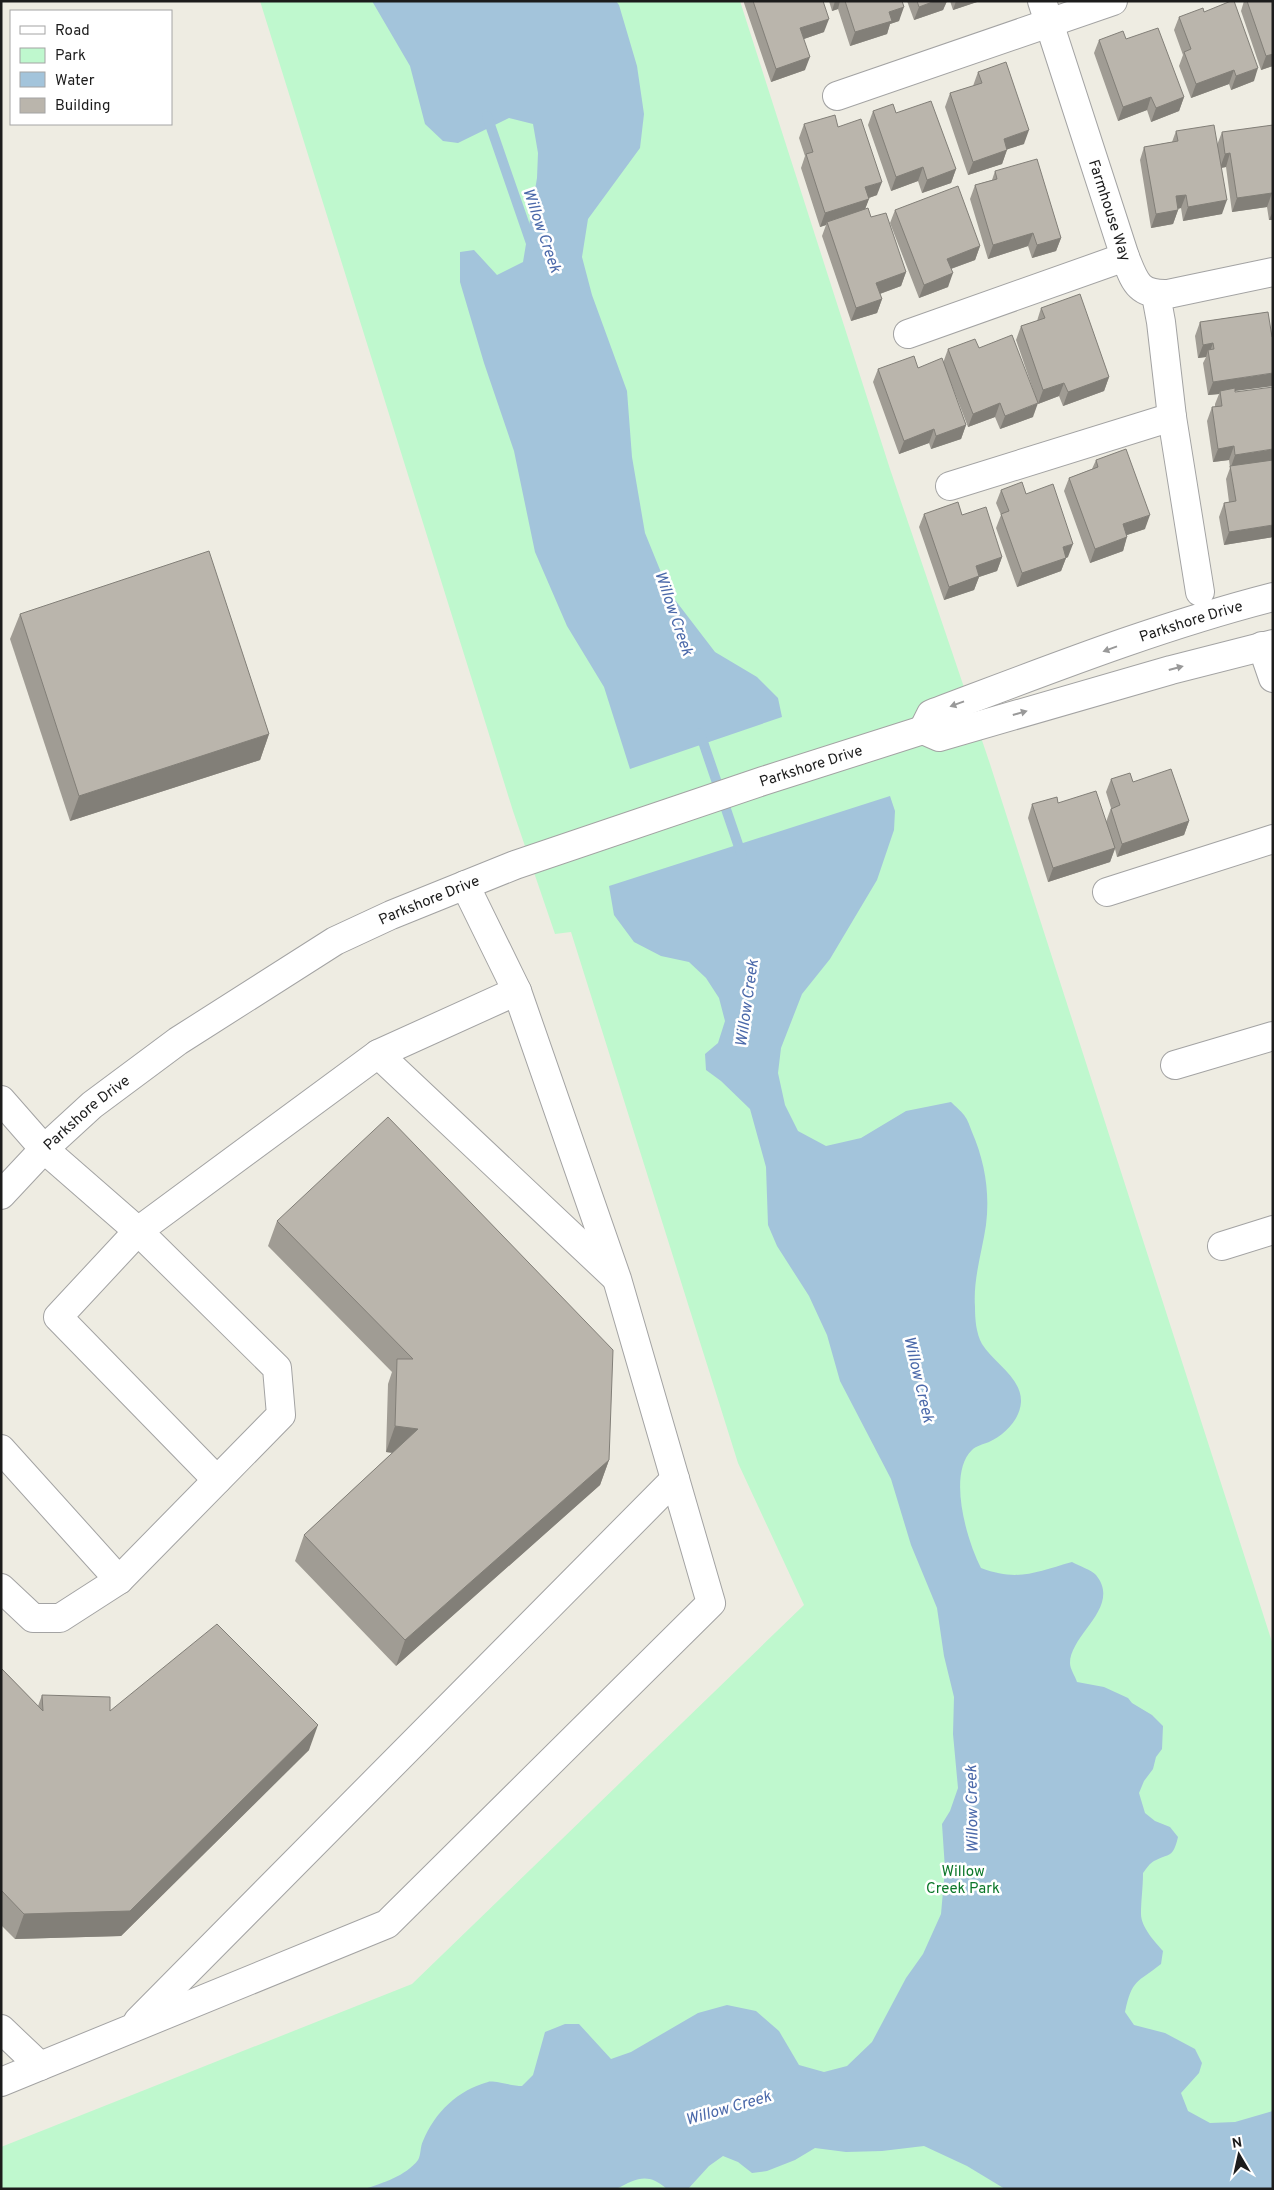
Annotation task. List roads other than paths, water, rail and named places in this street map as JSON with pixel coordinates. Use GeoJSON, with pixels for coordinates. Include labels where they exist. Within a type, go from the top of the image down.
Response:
{"type":"FeatureCollection","features":[{"type":"Feature","properties":{"kind":"street"},"geometry":{"type":"LineString","coordinates":[[838,96],[1046,12],[1113,1]]}},
{"type":"Feature","properties":{"kind":"street","name":"Farmhouse Way"},"geometry":{"type":"LineString","coordinates":[[1046,12],[1125,257],[1138,286],[1156,295]]}},
{"type":"Feature","properties":{"kind":"street"},"geometry":{"type":"LineString","coordinates":[[908,334],[1125,257]]}},
{"type":"Feature","properties":{"kind":"street"},"geometry":{"type":"LineString","coordinates":[[1200,592],[1172,417],[1156,295],[1184,292],[1273,272]]}},
{"type":"Feature","properties":{"kind":"street"},"geometry":{"type":"LineString","coordinates":[[950,486],[1172,417]]}},
{"type":"Feature","properties":{"kind":"street","name":"Parkshore Drive"},"geometry":{"type":"LineString","coordinates":[[923,730],[931,714],[1159,631],[1222,610],[1273,597]]}},
{"type":"Feature","properties":{"kind":"street"},"geometry":{"type":"LineString","coordinates":[[1268,645],[1273,678]]}},
{"type":"Feature","properties":{"kind":"street","name":"Parkshore Drive"},"geometry":{"type":"LineString","coordinates":[[1,1195],[44,1149],[92,1105],[178,1041],[285,971],[335,941],[391,915],[515,865],[735,790],[923,730],[939,737],[1171,670],[1268,645]]}},
{"type":"Feature","properties":{"kind":"street"},"geometry":{"type":"LineString","coordinates":[[1107,892],[1273,839]]}},
{"type":"Feature","properties":{"kind":"street"},"geometry":{"type":"LineString","coordinates":[[1,2082],[387,1924],[711,1603],[618,1279],[517,991],[465,885]]}},
{"type":"Feature","properties":{"kind":"street"},"geometry":{"type":"LineString","coordinates":[[217,1480],[58,1317],[138,1232],[378,1054],[517,991]]}},
{"type":"Feature","properties":{"kind":"street"},"geometry":{"type":"LineString","coordinates":[[1176,1065],[1273,1036]]}},
{"type":"Feature","properties":{"kind":"street"},"geometry":{"type":"LineString","coordinates":[[378,1054],[618,1279]]}},
{"type":"Feature","properties":{"kind":"street"},"geometry":{"type":"LineString","coordinates":[[1,1100],[44,1149],[138,1232],[277,1368],[281,1415],[119,1580],[60,1618],[33,1618],[1,1588]]}},
{"type":"Feature","properties":{"kind":"street"},"geometry":{"type":"LineString","coordinates":[[1222,1246],[1273,1230]]}},
{"type":"Feature","properties":{"kind":"street"},"geometry":{"type":"LineString","coordinates":[[1,1449],[119,1580]]}},
{"type":"Feature","properties":{"kind":"street"},"geometry":{"type":"LineString","coordinates":[[130,2029],[675,1479]]}},
{"type":"Feature","properties":{"kind":"street"},"geometry":{"type":"LineString","coordinates":[[1,2029],[40,2066]]}},
{"type":"Feature","properties":{"kind":"water"},"geometry":{"type":"Polygon","coordinates":[[[372,1],[616,1],[619,5],[637,66],[644,114],[640,148],[588,219],[582,257],[592,295],[627,391],[632,457],[645,533],[669,592],[715,652],[757,677],[778,698],[782,717],[630,769],[604,687],[567,626],[535,552],[514,451],[484,363],[460,282],[460,252],[474,250],[497,275],[523,262],[537,178],[538,153],[533,124],[509,118],[458,143],[443,141],[425,124],[410,66],[372,1]]]}},
{"type":"Feature","properties":{"kind":"water"},"geometry":{"type":"Polygon","coordinates":[[[890,796],[895,811],[894,830],[877,880],[830,959],[802,994],[781,1048],[778,1073],[785,1105],[798,1131],[826,1146],[861,1138],[906,1111],[951,1102],[963,1113],[968,1121],[980,1155],[987,1189],[986,1225],[975,1286],[977,1331],[987,1351],[1017,1385],[1021,1402],[1018,1415],[1010,1426],[995,1439],[972,1450],[965,1461],[961,1475],[960,1491],[965,1525],[981,1568],[1017,1575],[1037,1572],[1072,1562],[1094,1573],[1102,1587],[1103,1598],[1099,1609],[1072,1652],[1071,1668],[1077,1682],[1104,1687],[1128,1698],[1132,1703],[1152,1715],[1163,1726],[1162,1749],[1156,1757],[1153,1769],[1144,1781],[1139,1793],[1145,1813],[1155,1821],[1170,1827],[1178,1837],[1172,1852],[1153,1862],[1143,1873],[1141,1909],[1143,1924],[1163,1951],[1161,1964],[1133,1987],[1125,2012],[1134,2025],[1165,2033],[1195,2049],[1202,2063],[1199,2073],[1181,2093],[1188,2111],[1210,2123],[1235,2122],[1273,2111],[1273,2189],[1005,2189],[967,2166],[924,2146],[882,2151],[846,2152],[815,2148],[795,2160],[767,2171],[752,2173],[738,2162],[723,2156],[709,2166],[688,2189],[667,2189],[654,2180],[642,2178],[616,2189],[365,2189],[393,2178],[413,2166],[419,2158],[422,2143],[428,2130],[441,2112],[457,2097],[488,2082],[522,2086],[533,2075],[545,2032],[565,2024],[579,2024],[611,2059],[631,2052],[698,2013],[727,2005],[756,2011],[779,2031],[799,2065],[824,2072],[847,2066],[872,2042],[906,1978],[923,1954],[941,1914],[945,1869],[942,1824],[950,1811],[958,1788],[953,1734],[954,1697],[944,1656],[937,1608],[911,1545],[891,1479],[840,1381],[827,1335],[809,1296],[777,1246],[768,1225],[766,1167],[750,1109],[721,1081],[706,1070],[705,1054],[718,1043],[725,1021],[719,998],[706,978],[689,962],[661,956],[634,942],[614,915],[609,886],[890,796]]]}},
{"type":"Feature","properties":{"kind":"waterway","name":"Willow Creek"},"geometry":{"type":"LineString","coordinates":[[487,116],[532,246]]}},
{"type":"Feature","properties":{"kind":"waterway","name":"Willow Creek"},"geometry":{"type":"LineString","coordinates":[[700,733],[742,856]]}},
{"type":"Feature","properties":{"kind":"park label","name":"Willow Creek Park"},"geometry":{"type":"Point","coordinates":[963,1880]}}]}
